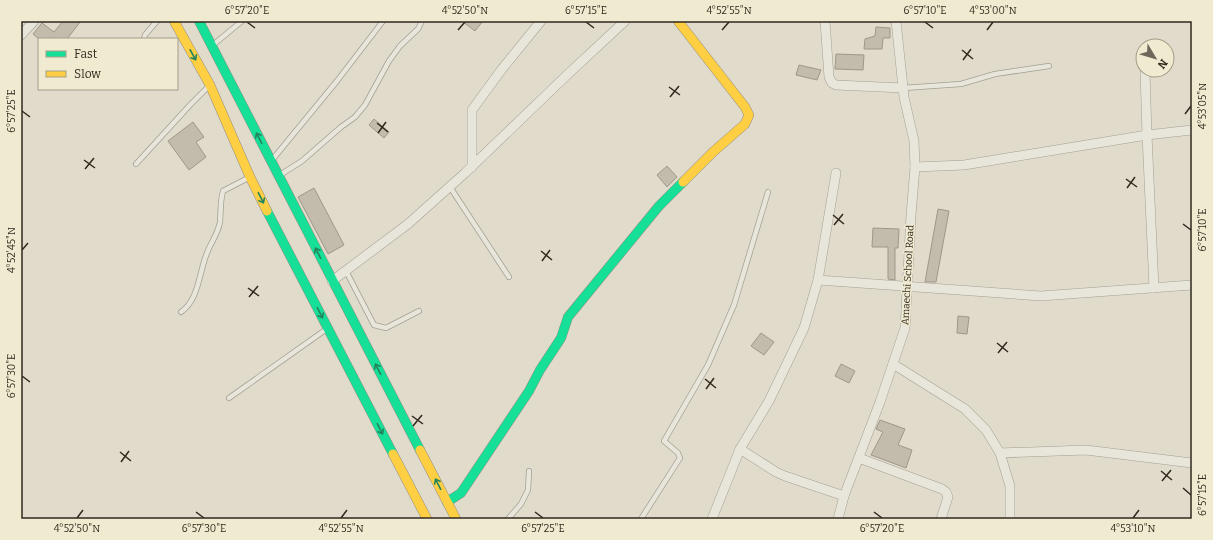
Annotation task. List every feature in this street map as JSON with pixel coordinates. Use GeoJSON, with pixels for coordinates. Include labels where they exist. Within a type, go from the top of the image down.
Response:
{"type":"FeatureCollection","features":[{"type":"Feature","properties":{"kind":"main road"},"geometry":{"type":"LineString","coordinates":[[174,21],[184,42],[210,85],[250,177],[427,519]]}},
{"type":"Feature","properties":{"kind":"main road"},"geometry":{"type":"LineString","coordinates":[[199,21],[456,519]]}},
{"type":"Feature","properties":{"kind":"main road"},"geometry":{"type":"LineString","coordinates":[[447,502],[461,493],[529,391],[540,370],[561,338],[568,317],[659,206],[713,152],[745,124],[749,115],[745,107],[678,21]]}},
{"type":"Feature","properties":{"kind":"street"},"geometry":{"type":"LineString","coordinates":[[21,35],[34,21]]}},
{"type":"Feature","properties":{"kind":"street"},"geometry":{"type":"LineString","coordinates":[[472,168],[472,110],[502,69],[541,21]]}},
{"type":"Feature","properties":{"kind":"street"},"geometry":{"type":"LineString","coordinates":[[332,281],[408,224],[472,168],[567,75],[625,21]]}},
{"type":"Feature","properties":{"kind":"street"},"geometry":{"type":"LineString","coordinates":[[825,21],[829,77],[832,83],[836,85],[903,88]]}},
{"type":"Feature","properties":{"kind":"street","name":"Amaechi School Road"},"geometry":{"type":"LineString","coordinates":[[838,519],[844,496],[860,458],[905,328],[915,167],[914,141],[903,88],[896,21]]}},
{"type":"Feature","properties":{"kind":"street"},"geometry":{"type":"LineString","coordinates":[[1145,78],[1154,288]]}},
{"type":"Feature","properties":{"kind":"street"},"geometry":{"type":"LineString","coordinates":[[915,167],[964,165],[1147,135],[1192,130]]}},
{"type":"Feature","properties":{"kind":"street"},"geometry":{"type":"LineString","coordinates":[[712,519],[740,449],[769,401],[804,328],[818,280],[836,174]]}},
{"type":"Feature","properties":{"kind":"street"},"geometry":{"type":"LineString","coordinates":[[818,280],[1041,296],[1192,285]]}},
{"type":"Feature","properties":{"kind":"street"},"geometry":{"type":"LineString","coordinates":[[893,364],[965,410],[986,430],[1000,453],[1010,486],[1010,519]]}},
{"type":"Feature","properties":{"kind":"street"},"geometry":{"type":"LineString","coordinates":[[740,449],[776,472],[844,496]]}},
{"type":"Feature","properties":{"kind":"street"},"geometry":{"type":"LineString","coordinates":[[1000,453],[1086,450],[1192,462]]}},
{"type":"Feature","properties":{"kind":"street"},"geometry":{"type":"LineString","coordinates":[[860,458],[942,489],[946,492],[948,497],[941,519]]}},
{"type":"Feature","properties":{"kind":"lane"},"geometry":{"type":"LineString","coordinates":[[144,38],[144,35],[157,21]]}},
{"type":"Feature","properties":{"kind":"lane"},"geometry":{"type":"LineString","coordinates":[[212,46],[242,21]]}},
{"type":"Feature","properties":{"kind":"lane"},"geometry":{"type":"LineString","coordinates":[[271,161],[384,21]]}},
{"type":"Feature","properties":{"kind":"lane"},"geometry":{"type":"LineString","coordinates":[[278,176],[302,161],[341,127],[355,117],[365,105],[388,61],[400,46],[418,29],[422,21]]}},
{"type":"Feature","properties":{"kind":"lane"},"geometry":{"type":"LineString","coordinates":[[903,88],[961,84],[995,74],[1049,66]]}},
{"type":"Feature","properties":{"kind":"lane"},"geometry":{"type":"LineString","coordinates":[[136,164],[210,85]]}},
{"type":"Feature","properties":{"kind":"lane"},"geometry":{"type":"LineString","coordinates":[[181,312],[186,309],[193,299],[207,252],[218,231],[223,191],[250,177]]}},
{"type":"Feature","properties":{"kind":"lane"},"geometry":{"type":"LineString","coordinates":[[450,187],[508,277]]}},
{"type":"Feature","properties":{"kind":"lane"},"geometry":{"type":"LineString","coordinates":[[641,519],[680,458],[678,453],[664,441],[708,365],[734,305],[768,192]]}},
{"type":"Feature","properties":{"kind":"lane"},"geometry":{"type":"LineString","coordinates":[[346,271],[374,325],[386,328],[419,311]]}},
{"type":"Feature","properties":{"kind":"lane"},"geometry":{"type":"LineString","coordinates":[[229,398],[328,328]]}},
{"type":"Feature","properties":{"kind":"lane"},"geometry":{"type":"LineString","coordinates":[[508,519],[521,504],[528,490],[529,471]]}},
{"type":"Feature","properties":{"kind":"building"},"geometry":{"type":"Polygon","coordinates":[[[63,21],[81,21],[68,38],[38,38],[33,34],[42,23],[54,32],[63,21]]]}},
{"type":"Feature","properties":{"kind":"building"},"geometry":{"type":"Polygon","coordinates":[[[462,21],[483,21],[475,31],[462,21]]]}},
{"type":"Feature","properties":{"kind":"building"},"geometry":{"type":"Polygon","coordinates":[[[876,27],[890,28],[890,38],[883,38],[882,49],[864,49],[865,39],[875,36],[876,27]]]}},
{"type":"Feature","properties":{"kind":"building"},"geometry":{"type":"Polygon","coordinates":[[[836,54],[864,55],[863,70],[835,69],[836,54]]]}},
{"type":"Feature","properties":{"kind":"building"},"geometry":{"type":"Polygon","coordinates":[[[799,65],[821,70],[817,80],[796,75],[799,65]]]}},
{"type":"Feature","properties":{"kind":"building"},"geometry":{"type":"Polygon","coordinates":[[[374,119],[389,132],[384,138],[369,125],[374,119]]]}},
{"type":"Feature","properties":{"kind":"building"},"geometry":{"type":"Polygon","coordinates":[[[193,122],[204,137],[196,142],[206,157],[189,170],[168,141],[193,122]]]}},
{"type":"Feature","properties":{"kind":"building"},"geometry":{"type":"Polygon","coordinates":[[[667,166],[677,177],[667,187],[657,175],[667,166]]]}},
{"type":"Feature","properties":{"kind":"building"},"geometry":{"type":"Polygon","coordinates":[[[314,188],[344,245],[328,254],[298,197],[314,188]]]}},
{"type":"Feature","properties":{"kind":"building"},"geometry":{"type":"Polygon","coordinates":[[[938,209],[949,211],[936,282],[925,282],[938,209]]]}},
{"type":"Feature","properties":{"kind":"building"},"geometry":{"type":"Polygon","coordinates":[[[873,228],[899,229],[898,248],[895,248],[895,280],[888,279],[888,247],[872,247],[873,228]]]}},
{"type":"Feature","properties":{"kind":"building"},"geometry":{"type":"Polygon","coordinates":[[[958,316],[969,317],[967,334],[957,333],[958,316]]]}},
{"type":"Feature","properties":{"kind":"building"},"geometry":{"type":"Polygon","coordinates":[[[761,333],[774,342],[764,355],[751,346],[761,333]]]}},
{"type":"Feature","properties":{"kind":"building"},"geometry":{"type":"Polygon","coordinates":[[[841,364],[855,371],[849,383],[835,376],[841,364]]]}},
{"type":"Feature","properties":{"kind":"building"},"geometry":{"type":"Polygon","coordinates":[[[880,420],[905,429],[898,445],[912,450],[906,468],[871,455],[883,432],[876,429],[880,420]]]}},
{"type":"Feature","properties":{"kind":"traffic: fast"},"geometry":{"type":"LineString","coordinates":[[199,21],[420,450]]}},
{"type":"Feature","properties":{"kind":"traffic: fast"},"geometry":{"type":"LineString","coordinates":[[447,502],[461,493],[529,391],[540,370],[561,338],[568,317],[659,206],[683,182]]}},
{"type":"Feature","properties":{"kind":"traffic: fast"},"geometry":{"type":"LineString","coordinates":[[267,211],[393,454]]}},
{"type":"Feature","properties":{"kind":"traffic: slow"},"geometry":{"type":"LineString","coordinates":[[174,21],[210,85],[250,177],[267,211]]}},
{"type":"Feature","properties":{"kind":"traffic: slow"},"geometry":{"type":"LineString","coordinates":[[678,21],[745,107],[749,115],[745,124],[713,152],[683,182]]}},
{"type":"Feature","properties":{"kind":"traffic: slow"},"geometry":{"type":"LineString","coordinates":[[420,450],[456,519]]}},
{"type":"Feature","properties":{"kind":"traffic: slow"},"geometry":{"type":"LineString","coordinates":[[393,454],[427,519]]}}]}
